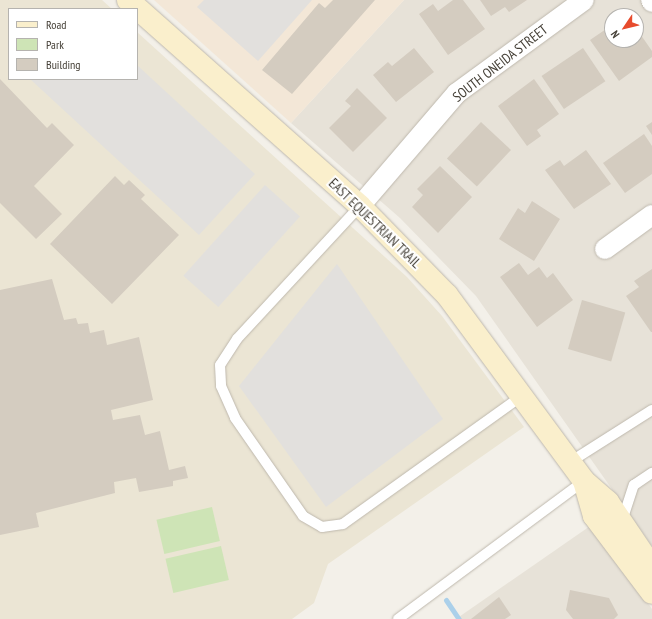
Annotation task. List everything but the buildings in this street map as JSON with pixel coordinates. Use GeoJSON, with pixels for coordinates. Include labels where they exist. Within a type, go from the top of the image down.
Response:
{"type":"FeatureCollection","features":[{"type":"Feature","properties":{"kind":"street","name":"EAST EQUESTRIAN TRAIL"},"geometry":{"type":"LineString","coordinates":[[128,0],[137,8]]}},
{"type":"Feature","properties":{"kind":"street","name":"SOUTH ONEIDA STREET"},"geometry":{"type":"LineString","coordinates":[[360,206],[457,93],[584,0]]}},
{"type":"Feature","properties":{"kind":"street","name":"EAST EQUESTRIAN TRAIL"},"geometry":{"type":"LineString","coordinates":[[138,9],[360,206],[447,295],[523,395],[584,481],[608,502],[652,567]]}},
{"type":"Feature","properties":{"kind":"street"},"geometry":{"type":"LineString","coordinates":[[605,249],[652,216]]}},
{"type":"Feature","properties":{"kind":"street","name":"EAST EQUESTRIAN TRAIL"},"geometry":{"type":"LineString","coordinates":[[584,481],[594,516],[652,593]]}},
{"type":"Feature","properties":{"kind":"lane"},"geometry":{"type":"LineString","coordinates":[[360,206],[237,339],[220,365],[221,386],[235,418],[302,516],[322,526],[343,524],[523,395]]}},
{"type":"Feature","properties":{"kind":"lane"},"geometry":{"type":"LineString","coordinates":[[570,462],[652,410]]}},
{"type":"Feature","properties":{"kind":"lane"},"geometry":{"type":"LineString","coordinates":[[622,522],[634,485],[652,473]]}},
{"type":"Feature","properties":{"kind":"lane"},"geometry":{"type":"LineString","coordinates":[[398,619],[584,481]]}},
{"type":"Feature","properties":{"kind":"shaded area"},"geometry":{"type":"Polygon","coordinates":[[[0,0],[102,0],[111,8],[8,8],[8,80],[138,80],[138,33],[407,277],[442,316],[524,427],[328,564],[314,603],[292,619],[0,619],[0,0]]]}},
{"type":"Feature","properties":{"kind":"shaded area"},"geometry":{"type":"Polygon","coordinates":[[[154,0],[404,0],[291,123],[154,0]]]}},
{"type":"Feature","properties":{"kind":"shaded area"},"geometry":{"type":"Polygon","coordinates":[[[204,0],[312,0],[258,61],[197,7],[204,0]]]}},
{"type":"Feature","properties":{"kind":"shaded area"},"geometry":{"type":"Polygon","coordinates":[[[404,0],[652,0],[652,546],[476,296],[400,218],[291,123],[404,0]]]}},
{"type":"Feature","properties":{"kind":"shaded area"},"geometry":{"type":"Polygon","coordinates":[[[138,66],[255,174],[199,235],[31,80],[138,80],[138,66]]]}},
{"type":"Feature","properties":{"kind":"shaded area"},"geometry":{"type":"Polygon","coordinates":[[[265,185],[300,216],[218,307],[183,276],[265,185]]]}},
{"type":"Feature","properties":{"kind":"shaded area"},"geometry":{"type":"Polygon","coordinates":[[[337,264],[443,419],[326,507],[239,386],[337,264]]]}},
{"type":"Feature","properties":{"kind":"shaded area"},"geometry":{"type":"Polygon","coordinates":[[[593,524],[652,609],[652,619],[456,619],[593,524]]]}},
{"type":"Feature","properties":{"kind":"green space"},"geometry":{"type":"Polygon","coordinates":[[[212,507],[220,541],[164,554],[156,520],[212,507]]]}},
{"type":"Feature","properties":{"kind":"green space"},"geometry":{"type":"Polygon","coordinates":[[[221,546],[229,580],[173,593],[165,559],[221,546]]]}},
{"type":"Feature","properties":{"kind":"waterway"},"geometry":{"type":"LineString","coordinates":[[446,600],[459,619]]}}]}
